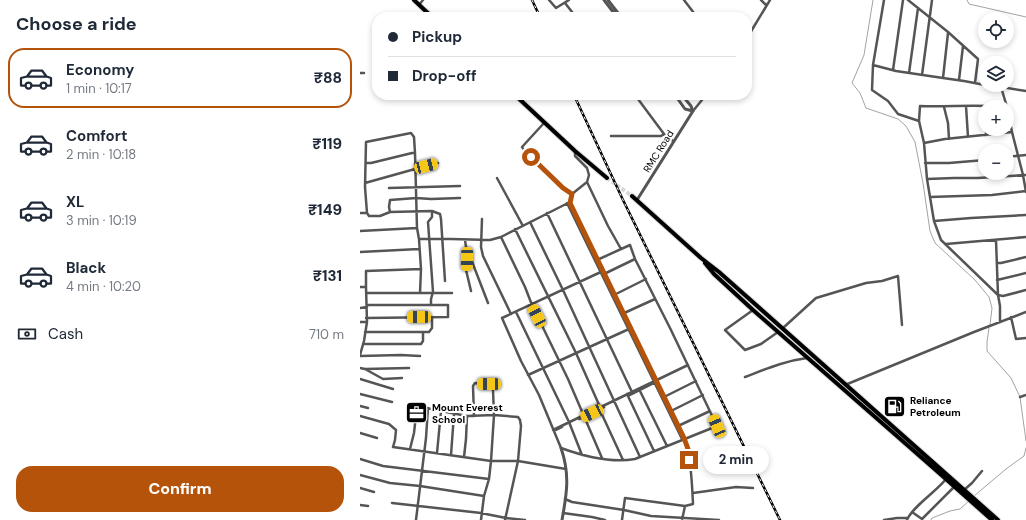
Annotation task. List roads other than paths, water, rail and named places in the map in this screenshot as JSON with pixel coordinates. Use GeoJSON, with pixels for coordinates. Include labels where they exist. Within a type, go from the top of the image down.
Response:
{"type":"FeatureCollection","features":[{"type":"Feature","properties":{"kind":"main road"},"geometry":{"type":"LineString","coordinates":[[414,0],[427,12]]}},
{"type":"Feature","properties":{"kind":"main road"},"geometry":{"type":"LineString","coordinates":[[520,100],[607,178]]}},
{"type":"Feature","properties":{"kind":"main road"},"geometry":{"type":"LineString","coordinates":[[632,196],[701,258],[720,272],[964,490],[992,520]]}},
{"type":"Feature","properties":{"kind":"main road"},"geometry":{"type":"LineString","coordinates":[[701,258],[714,274],[842,389],[954,486],[998,520]]}},
{"type":"Feature","properties":{"kind":"main road"},"geometry":{"type":"LineString","coordinates":[[776,330],[779,325]]}},
{"type":"Feature","properties":{"kind":"street"},"geometry":{"type":"LineString","coordinates":[[419,5],[423,0]]}},
{"type":"Feature","properties":{"kind":"street"},"geometry":{"type":"LineString","coordinates":[[549,0],[556,8],[569,0]]}},
{"type":"Feature","properties":{"kind":"street"},"geometry":{"type":"LineString","coordinates":[[604,0],[613,12]]}},
{"type":"Feature","properties":{"kind":"street"},"geometry":{"type":"LineString","coordinates":[[608,0],[617,12]]}},
{"type":"Feature","properties":{"kind":"street"},"geometry":{"type":"LineString","coordinates":[[684,0],[693,12]]}},
{"type":"Feature","properties":{"kind":"street"},"geometry":{"type":"LineString","coordinates":[[761,0],[766,6]]}},
{"type":"Feature","properties":{"kind":"street"},"geometry":{"type":"LineString","coordinates":[[752,30],[770,0]]}},
{"type":"Feature","properties":{"kind":"street"},"geometry":{"type":"LineString","coordinates":[[884,0],[873,65],[872,90],[888,101],[898,114],[919,121]]}},
{"type":"Feature","properties":{"kind":"street"},"geometry":{"type":"LineString","coordinates":[[893,70],[903,0]]}},
{"type":"Feature","properties":{"kind":"street"},"geometry":{"type":"LineString","coordinates":[[908,0],[948,32],[978,59],[975,83]]}},
{"type":"Feature","properties":{"kind":"street"},"geometry":{"type":"LineString","coordinates":[[922,75],[932,0]]}},
{"type":"Feature","properties":{"kind":"street"},"geometry":{"type":"LineString","coordinates":[[565,3],[572,12]]}},
{"type":"Feature","properties":{"kind":"street"},"geometry":{"type":"LineString","coordinates":[[909,73],[918,8]]}},
{"type":"Feature","properties":{"kind":"street"},"geometry":{"type":"LineString","coordinates":[[942,78],[948,32]]}},
{"type":"Feature","properties":{"kind":"street"},"geometry":{"type":"LineString","coordinates":[[959,80],[964,46]]}},
{"type":"Feature","properties":{"kind":"street"},"geometry":{"type":"LineString","coordinates":[[873,65],[909,73],[978,84]]}},
{"type":"Feature","properties":{"kind":"street"},"geometry":{"type":"LineString","coordinates":[[360,72],[364,73]]}},
{"type":"Feature","properties":{"kind":"street"},"geometry":{"type":"LineString","coordinates":[[1014,89],[1026,91]]}},
{"type":"Feature","properties":{"kind":"street"},"geometry":{"type":"LineString","coordinates":[[639,100],[664,134],[673,141]]}},
{"type":"Feature","properties":{"kind":"street"},"geometry":{"type":"LineString","coordinates":[[679,100],[685,108],[693,111]]}},
{"type":"Feature","properties":{"kind":"street"},"geometry":{"type":"LineString","coordinates":[[686,100],[693,111]]}},
{"type":"Feature","properties":{"kind":"street"},"geometry":{"type":"LineString","coordinates":[[693,111],[702,100]]}},
{"type":"Feature","properties":{"kind":"street"},"geometry":{"type":"LineString","coordinates":[[978,106],[920,106],[919,121],[924,143],[927,179],[934,221],[945,244],[998,295],[1002,296],[1026,290]]}},
{"type":"Feature","properties":{"kind":"street"},"geometry":{"type":"LineString","coordinates":[[966,106],[968,137]]}},
{"type":"Feature","properties":{"kind":"street"},"geometry":{"type":"LineString","coordinates":[[944,107],[948,123],[948,139]]}},
{"type":"Feature","properties":{"kind":"street","name":"RMC Road"},"geometry":{"type":"LineString","coordinates":[[637,200],[693,111]]}},
{"type":"Feature","properties":{"kind":"street"},"geometry":{"type":"LineString","coordinates":[[544,123],[522,147],[551,177],[572,194]]}},
{"type":"Feature","properties":{"kind":"street"},"geometry":{"type":"LineString","coordinates":[[367,213],[365,183],[366,142],[412,133],[414,137],[416,212],[421,269],[420,293]]}},
{"type":"Feature","properties":{"kind":"street"},"geometry":{"type":"LineString","coordinates":[[611,136],[661,136],[664,134]]}},
{"type":"Feature","properties":{"kind":"street"},"geometry":{"type":"LineString","coordinates":[[924,143],[978,136]]}},
{"type":"Feature","properties":{"kind":"street"},"geometry":{"type":"LineString","coordinates":[[930,197],[992,195],[1026,192],[1024,175],[1013,136]]}},
{"type":"Feature","properties":{"kind":"street"},"geometry":{"type":"LineString","coordinates":[[419,239],[490,240],[501,237],[570,202],[572,194],[587,182],[589,175],[587,168],[575,156],[576,151]]}},
{"type":"Feature","properties":{"kind":"street"},"geometry":{"type":"LineString","coordinates":[[366,163],[415,153]]}},
{"type":"Feature","properties":{"kind":"street"},"geometry":{"type":"LineString","coordinates":[[1014,156],[1026,155]]}},
{"type":"Feature","properties":{"kind":"street"},"geometry":{"type":"LineString","coordinates":[[925,163],[978,161]]}},
{"type":"Feature","properties":{"kind":"street"},"geometry":{"type":"LineString","coordinates":[[365,183],[438,163]]}},
{"type":"Feature","properties":{"kind":"street"},"geometry":{"type":"LineString","coordinates":[[927,179],[1024,175]]}},
{"type":"Feature","properties":{"kind":"street"},"geometry":{"type":"LineString","coordinates":[[497,178],[523,226]]}},
{"type":"Feature","properties":{"kind":"street"},"geometry":{"type":"LineString","coordinates":[[587,182],[621,249]]}},
{"type":"Feature","properties":{"kind":"street"},"geometry":{"type":"LineString","coordinates":[[390,188],[460,186]]}},
{"type":"Feature","properties":{"kind":"street"},"geometry":{"type":"LineString","coordinates":[[572,194],[570,203],[596,260]]}},
{"type":"Feature","properties":{"kind":"street"},"geometry":{"type":"LineString","coordinates":[[390,212],[390,200],[416,198],[460,198]]}},
{"type":"Feature","properties":{"kind":"street"},"geometry":{"type":"LineString","coordinates":[[567,203],[603,272],[688,449],[693,504],[685,506],[625,498],[622,520]]}},
{"type":"Feature","properties":{"kind":"street"},"geometry":{"type":"LineString","coordinates":[[360,213],[367,213],[369,216],[380,216],[390,212],[432,212],[440,214],[445,281]]}},
{"type":"Feature","properties":{"kind":"street"},"geometry":{"type":"LineString","coordinates":[[431,305],[433,292],[428,222],[432,217],[432,212]]}},
{"type":"Feature","properties":{"kind":"street"},"geometry":{"type":"LineString","coordinates":[[547,213],[632,392]]}},
{"type":"Feature","properties":{"kind":"street"},"geometry":{"type":"LineString","coordinates":[[934,221],[1026,215]]}},
{"type":"Feature","properties":{"kind":"street"},"geometry":{"type":"LineString","coordinates":[[482,219],[481,247],[483,256],[510,314]]}},
{"type":"Feature","properties":{"kind":"street"},"geometry":{"type":"LineString","coordinates":[[530,222],[590,347],[640,457]]}},
{"type":"Feature","properties":{"kind":"street"},"geometry":{"type":"LineString","coordinates":[[360,231],[417,228]]}},
{"type":"Feature","properties":{"kind":"street"},"geometry":{"type":"LineString","coordinates":[[514,230],[576,353],[623,460]]}},
{"type":"Feature","properties":{"kind":"street"},"geometry":{"type":"LineString","coordinates":[[501,237],[559,361],[602,458]]}},
{"type":"Feature","properties":{"kind":"street"},"geometry":{"type":"LineString","coordinates":[[945,244],[1026,237]]}},
{"type":"Feature","properties":{"kind":"street"},"geometry":{"type":"LineString","coordinates":[[465,240],[467,254],[466,270],[471,291]]}},
{"type":"Feature","properties":{"kind":"street"},"geometry":{"type":"LineString","coordinates":[[996,240],[1000,322]]}},
{"type":"Feature","properties":{"kind":"street"},"geometry":{"type":"LineString","coordinates":[[561,448],[582,455],[602,458],[623,460],[635,459],[717,426],[635,259],[630,245],[596,260]]}},
{"type":"Feature","properties":{"kind":"street"},"geometry":{"type":"LineString","coordinates":[[360,252],[419,249]]}},
{"type":"Feature","properties":{"kind":"street"},"geometry":{"type":"LineString","coordinates":[[467,254],[471,259],[488,303]]}},
{"type":"Feature","properties":{"kind":"street"},"geometry":{"type":"LineString","coordinates":[[996,263],[1026,257]]}},
{"type":"Feature","properties":{"kind":"street"},"geometry":{"type":"LineString","coordinates":[[562,520],[567,485],[565,460],[554,431],[502,318],[635,259]]}},
{"type":"Feature","properties":{"kind":"street"},"geometry":{"type":"LineString","coordinates":[[420,356],[360,355],[367,322],[366,271],[421,269]]}},
{"type":"Feature","properties":{"kind":"street"},"geometry":{"type":"LineString","coordinates":[[998,280],[1026,273]]}},
{"type":"Feature","properties":{"kind":"street"},"geometry":{"type":"LineString","coordinates":[[360,274],[366,274]]}},
{"type":"Feature","properties":{"kind":"street"},"geometry":{"type":"LineString","coordinates":[[783,328],[816,298],[898,276],[902,325]]}},
{"type":"Feature","properties":{"kind":"street"},"geometry":{"type":"LineString","coordinates":[[613,295],[646,279]]}},
{"type":"Feature","properties":{"kind":"street"},"geometry":{"type":"LineString","coordinates":[[360,287],[366,287]]}},
{"type":"Feature","properties":{"kind":"street"},"geometry":{"type":"LineString","coordinates":[[367,294],[433,292],[452,293]]}},
{"type":"Feature","properties":{"kind":"street"},"geometry":{"type":"LineString","coordinates":[[623,314],[655,299]]}},
{"type":"Feature","properties":{"kind":"street"},"geometry":{"type":"LineString","coordinates":[[360,308],[367,306],[448,305],[448,317],[366,318]]}},
{"type":"Feature","properties":{"kind":"street"},"geometry":{"type":"LineString","coordinates":[[753,310],[725,330],[745,350],[761,344],[776,330]]}},
{"type":"Feature","properties":{"kind":"street"},"geometry":{"type":"LineString","coordinates":[[516,312],[569,422],[582,455]]}},
{"type":"Feature","properties":{"kind":"street"},"geometry":{"type":"LineString","coordinates":[[842,389],[846,384],[1026,312]]}},
{"type":"Feature","properties":{"kind":"street"},"geometry":{"type":"LineString","coordinates":[[365,332],[429,332],[431,330],[432,317]]}},
{"type":"Feature","properties":{"kind":"street"},"geometry":{"type":"LineString","coordinates":[[1011,318],[1016,338],[1026,338]]}},
{"type":"Feature","properties":{"kind":"street"},"geometry":{"type":"LineString","coordinates":[[360,322],[367,322]]}},
{"type":"Feature","properties":{"kind":"street"},"geometry":{"type":"LineString","coordinates":[[528,375],[630,329]]}},
{"type":"Feature","properties":{"kind":"street"},"geometry":{"type":"LineString","coordinates":[[363,344],[421,344],[424,332]]}},
{"type":"Feature","properties":{"kind":"street"},"geometry":{"type":"LineString","coordinates":[[745,377],[779,363],[794,359],[807,358]]}},
{"type":"Feature","properties":{"kind":"street"},"geometry":{"type":"LineString","coordinates":[[554,431],[569,422],[688,365]]}},
{"type":"Feature","properties":{"kind":"street"},"geometry":{"type":"LineString","coordinates":[[360,368],[383,379],[402,378]]}},
{"type":"Feature","properties":{"kind":"street"},"geometry":{"type":"LineString","coordinates":[[365,370],[409,368]]}},
{"type":"Feature","properties":{"kind":"street"},"geometry":{"type":"LineString","coordinates":[[360,379],[393,389]]}},
{"type":"Feature","properties":{"kind":"street"},"geometry":{"type":"LineString","coordinates":[[663,398],[696,381]]}},
{"type":"Feature","properties":{"kind":"street"},"geometry":{"type":"LineString","coordinates":[[474,416],[473,386],[474,384],[489,384],[494,390],[494,415],[489,479],[484,496],[481,520]]}},
{"type":"Feature","properties":{"kind":"street"},"geometry":{"type":"LineString","coordinates":[[628,395],[640,389]]}},
{"type":"Feature","properties":{"kind":"street"},"geometry":{"type":"LineString","coordinates":[[640,389],[667,446]]}},
{"type":"Feature","properties":{"kind":"street"},"geometry":{"type":"LineString","coordinates":[[360,394],[392,402]]}},
{"type":"Feature","properties":{"kind":"street"},"geometry":{"type":"LineString","coordinates":[[628,395],[654,451]]}},
{"type":"Feature","properties":{"kind":"street"},"geometry":{"type":"LineString","coordinates":[[669,411],[702,395]]}},
{"type":"Feature","properties":{"kind":"street"},"geometry":{"type":"LineString","coordinates":[[1020,397],[1026,395]]}},
{"type":"Feature","properties":{"kind":"street"},"geometry":{"type":"LineString","coordinates":[[360,406],[368,408]]}},
{"type":"Feature","properties":{"kind":"street"},"geometry":{"type":"LineString","coordinates":[[410,449],[414,433],[417,406],[466,416],[494,415],[518,417],[520,420],[518,462],[506,519]]}},
{"type":"Feature","properties":{"kind":"street"},"geometry":{"type":"LineString","coordinates":[[416,520],[425,452],[428,408]]}},
{"type":"Feature","properties":{"kind":"street"},"geometry":{"type":"LineString","coordinates":[[437,453],[441,411]]}},
{"type":"Feature","properties":{"kind":"street"},"geometry":{"type":"LineString","coordinates":[[677,427],[710,411]]}},
{"type":"Feature","properties":{"kind":"street"},"geometry":{"type":"LineString","coordinates":[[451,455],[454,414]]}},
{"type":"Feature","properties":{"kind":"street"},"geometry":{"type":"LineString","coordinates":[[360,416],[389,424],[396,430],[393,447],[491,461],[518,462],[566,469]]}},
{"type":"Feature","properties":{"kind":"street"},"geometry":{"type":"LineString","coordinates":[[464,457],[466,416]]}},
{"type":"Feature","properties":{"kind":"street"},"geometry":{"type":"LineString","coordinates":[[360,433],[377,438]]}},
{"type":"Feature","properties":{"kind":"street"},"geometry":{"type":"LineString","coordinates":[[360,459],[383,466],[489,479]]}},
{"type":"Feature","properties":{"kind":"street"},"geometry":{"type":"LineString","coordinates":[[964,490],[982,471]]}},
{"type":"Feature","properties":{"kind":"street"},"geometry":{"type":"LineString","coordinates":[[360,475],[390,483],[484,496]]}},
{"type":"Feature","properties":{"kind":"street"},"geometry":{"type":"LineString","coordinates":[[884,520],[897,518],[908,519],[912,512],[942,485],[946,479]]}},
{"type":"Feature","properties":{"kind":"street"},"geometry":{"type":"LineString","coordinates":[[912,512],[922,519],[954,486]]}},
{"type":"Feature","properties":{"kind":"street"},"geometry":{"type":"LineString","coordinates":[[692,492],[736,487],[753,488]]}},
{"type":"Feature","properties":{"kind":"street"},"geometry":{"type":"LineString","coordinates":[[360,488],[374,492]]}},
{"type":"Feature","properties":{"kind":"street"},"geometry":{"type":"LineString","coordinates":[[565,499],[572,502],[651,516],[719,520]]}},
{"type":"Feature","properties":{"kind":"street"},"geometry":{"type":"LineString","coordinates":[[392,503],[481,513],[506,519],[524,520]]}},
{"type":"Feature","properties":{"kind":"street"},"geometry":{"type":"LineString","coordinates":[[360,505],[368,506]]}},
{"type":"Feature","properties":{"kind":"street"},"geometry":{"type":"LineString","coordinates":[[682,519],[685,506]]}},
{"type":"Feature","properties":{"kind":"street"},"geometry":{"type":"LineString","coordinates":[[563,513],[605,520]]}},
{"type":"Feature","properties":{"kind":"waterway"},"geometry":{"type":"LineString","coordinates":[[873,0],[864,55],[852,83],[860,93],[866,108],[898,119],[906,126],[915,142],[930,231],[935,243],[975,280],[989,297],[992,308],[990,325]]}},
{"type":"Feature","properties":{"kind":"waterway"},"geometry":{"type":"LineString","coordinates":[[967,0],[969,4],[1026,17]]}},
{"type":"Feature","properties":{"kind":"waterway"},"geometry":{"type":"LineString","coordinates":[[989,328],[987,351],[1011,378],[1020,397],[1026,441]]}},
{"type":"Feature","properties":{"kind":"waterway"},"geometry":{"type":"LineString","coordinates":[[974,496],[1024,456],[1026,448]]}},
{"type":"Feature","properties":{"kind":"waterway"},"geometry":{"type":"LineString","coordinates":[[931,520],[932,518],[950,511],[960,509],[969,501]]}},
{"type":"Feature","properties":{"kind":"tunnel"},"geometry":{"type":"LineString","coordinates":[[607,178],[632,196]]}},
{"type":"Feature","properties":{"kind":"railway"},"geometry":{"type":"LineString","coordinates":[[532,0],[538,12]]}},
{"type":"Feature","properties":{"kind":"railway"},"geometry":{"type":"LineString","coordinates":[[576,100],[623,200],[780,520]]}},
{"type":"Feature","properties":{"kind":"place","name":"Reliance Petroleum"},"geometry":{"type":"Point","coordinates":[895,406]}},
{"type":"Feature","properties":{"kind":"place","name":"Mount Everest School"},"geometry":{"type":"Point","coordinates":[417,413]}}]}
